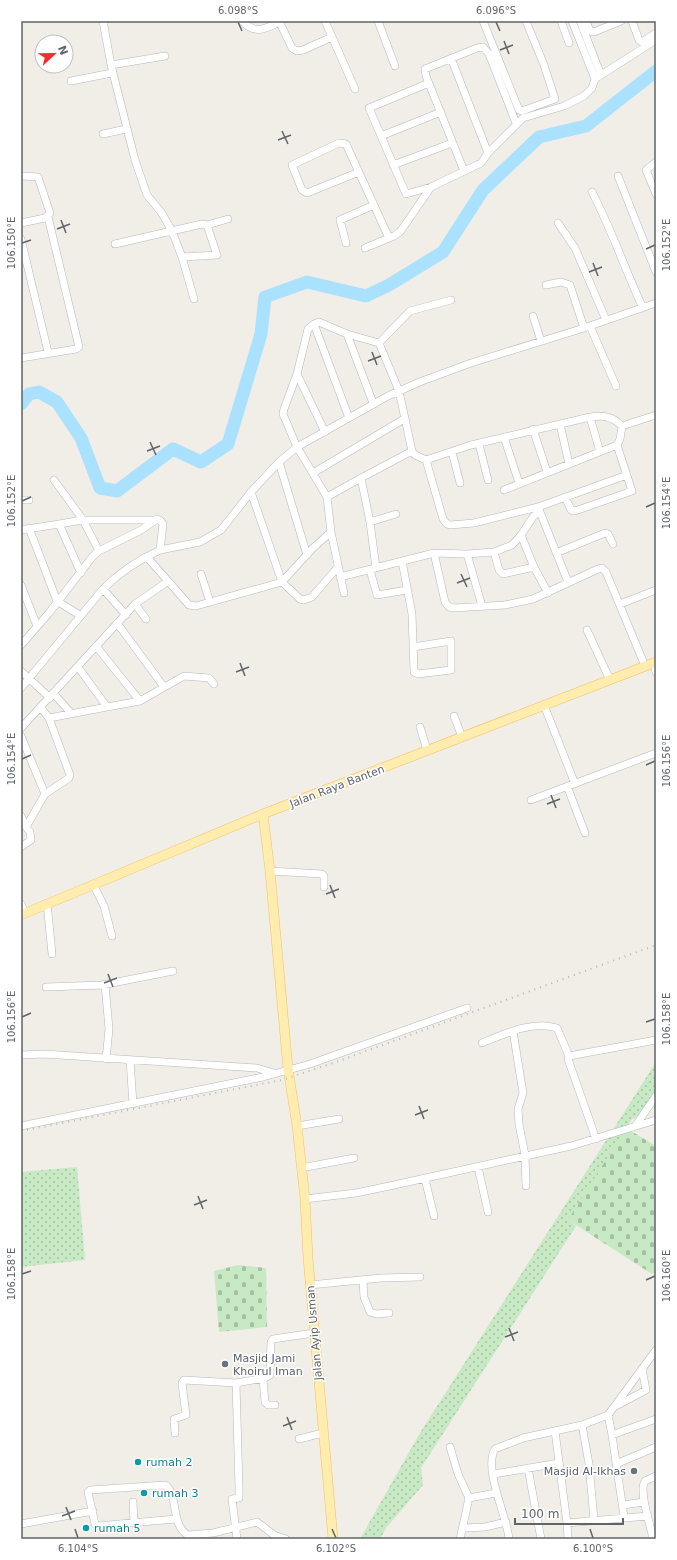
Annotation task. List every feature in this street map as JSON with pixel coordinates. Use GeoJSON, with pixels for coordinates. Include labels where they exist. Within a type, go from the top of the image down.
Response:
{"type":"FeatureCollection","features":[{"type":"Feature","properties":{"kind":"main road","name":"Jalan Raya Banten"},"geometry":{"type":"LineString","coordinates":[[23,914],[263,814],[645,666],[655,665]]}},
{"type":"Feature","properties":{"kind":"main road","name":"Jalan Ayip Usman"},"geometry":{"type":"LineString","coordinates":[[263,814],[270,871],[288,1069],[297,1126],[305,1199],[310,1286],[333,1539]]}},
{"type":"Feature","properties":{"kind":"street"},"geometry":{"type":"LineString","coordinates":[[103,21],[126,129],[147,195],[161,212],[172,231],[182,257],[194,299]]}},
{"type":"Feature","properties":{"kind":"street"},"geometry":{"type":"LineString","coordinates":[[242,21],[254,30],[261,31],[279,22],[292,48],[297,51],[332,38]]}},
{"type":"Feature","properties":{"kind":"street"},"geometry":{"type":"LineString","coordinates":[[326,21],[355,89]]}},
{"type":"Feature","properties":{"kind":"street"},"geometry":{"type":"LineString","coordinates":[[378,21],[395,66]]}},
{"type":"Feature","properties":{"kind":"street"},"geometry":{"type":"LineString","coordinates":[[483,21],[519,110],[522,111],[554,100],[544,66],[526,21]]}},
{"type":"Feature","properties":{"kind":"street"},"geometry":{"type":"LineString","coordinates":[[561,21],[569,43]]}},
{"type":"Feature","properties":{"kind":"street"},"geometry":{"type":"LineString","coordinates":[[572,21],[598,77]]}},
{"type":"Feature","properties":{"kind":"street"},"geometry":{"type":"LineString","coordinates":[[580,21],[598,77]]}},
{"type":"Feature","properties":{"kind":"street"},"geometry":{"type":"LineString","coordinates":[[586,21],[590,31],[594,32],[621,21]]}},
{"type":"Feature","properties":{"kind":"street"},"geometry":{"type":"LineString","coordinates":[[632,21],[639,40],[642,42],[656,33]]}},
{"type":"Feature","properties":{"kind":"street"},"geometry":{"type":"LineString","coordinates":[[429,83],[369,108],[406,194],[431,187],[481,163],[488,153],[516,123],[528,116],[564,106],[584,96],[592,88],[598,77],[656,40]]}},
{"type":"Feature","properties":{"kind":"street"},"geometry":{"type":"LineString","coordinates":[[464,171],[429,83],[425,69],[477,48],[487,50],[516,123]]}},
{"type":"Feature","properties":{"kind":"street"},"geometry":{"type":"LineString","coordinates":[[71,81],[165,56]]}},
{"type":"Feature","properties":{"kind":"street"},"geometry":{"type":"LineString","coordinates":[[451,58],[488,153]]}},
{"type":"Feature","properties":{"kind":"street"},"geometry":{"type":"LineString","coordinates":[[381,136],[441,112]]}},
{"type":"Feature","properties":{"kind":"street"},"geometry":{"type":"LineString","coordinates":[[103,134],[126,129]]}},
{"type":"Feature","properties":{"kind":"street"},"geometry":{"type":"LineString","coordinates":[[359,172],[307,193],[302,190],[292,165],[343,142],[346,144],[359,172],[374,205],[388,238]]}},
{"type":"Feature","properties":{"kind":"street"},"geometry":{"type":"LineString","coordinates":[[393,165],[452,143]]}},
{"type":"Feature","properties":{"kind":"street"},"geometry":{"type":"LineString","coordinates":[[656,162],[646,170],[656,194]]}},
{"type":"Feature","properties":{"kind":"street"},"geometry":{"type":"LineString","coordinates":[[21,176],[38,177],[50,213],[48,217],[79,344],[79,347],[76,349],[48,352],[21,358]]}},
{"type":"Feature","properties":{"kind":"street"},"geometry":{"type":"LineString","coordinates":[[618,176],[656,272]]}},
{"type":"Feature","properties":{"kind":"street"},"geometry":{"type":"LineString","coordinates":[[365,248],[400,232],[431,187]]}},
{"type":"Feature","properties":{"kind":"street"},"geometry":{"type":"LineString","coordinates":[[592,192],[601,210],[629,280],[643,308]]}},
{"type":"Feature","properties":{"kind":"street"},"geometry":{"type":"LineString","coordinates":[[346,243],[340,220],[374,205]]}},
{"type":"Feature","properties":{"kind":"street"},"geometry":{"type":"LineString","coordinates":[[21,223],[48,217]]}},
{"type":"Feature","properties":{"kind":"street"},"geometry":{"type":"LineString","coordinates":[[115,244],[202,224],[207,225],[228,218]]}},
{"type":"Feature","properties":{"kind":"street"},"geometry":{"type":"LineString","coordinates":[[558,223],[575,248],[606,320]]}},
{"type":"Feature","properties":{"kind":"street"},"geometry":{"type":"LineString","coordinates":[[182,257],[217,255],[207,225]]}},
{"type":"Feature","properties":{"kind":"street"},"geometry":{"type":"LineString","coordinates":[[21,239],[48,352]]}},
{"type":"Feature","properties":{"kind":"street"},"geometry":{"type":"LineString","coordinates":[[546,285],[561,282],[570,285],[587,327],[616,386]]}},
{"type":"Feature","properties":{"kind":"street"},"geometry":{"type":"LineString","coordinates":[[379,343],[410,310],[451,300]]}},
{"type":"Feature","properties":{"kind":"street"},"geometry":{"type":"LineString","coordinates":[[21,688],[117,574],[130,565],[160,550],[200,542],[215,534],[230,521],[251,492],[279,462],[297,447],[399,391],[471,363],[587,327],[656,303]]}},
{"type":"Feature","properties":{"kind":"street"},"geometry":{"type":"LineString","coordinates":[[533,316],[541,341]]}},
{"type":"Feature","properties":{"kind":"street"},"geometry":{"type":"LineString","coordinates":[[344,593],[331,532],[327,497],[297,447],[283,411],[297,374],[308,329],[314,324],[320,322],[348,334],[379,343]]}},
{"type":"Feature","properties":{"kind":"street"},"geometry":{"type":"LineString","coordinates":[[314,324],[349,418]]}},
{"type":"Feature","properties":{"kind":"street"},"geometry":{"type":"LineString","coordinates":[[348,334],[373,404]]}},
{"type":"Feature","properties":{"kind":"street"},"geometry":{"type":"LineString","coordinates":[[379,343],[399,391],[412,451],[415,455],[426,460],[504,437],[590,417],[606,416],[613,418],[622,426]]}},
{"type":"Feature","properties":{"kind":"street"},"geometry":{"type":"LineString","coordinates":[[297,374],[325,432]]}},
{"type":"Feature","properties":{"kind":"street"},"geometry":{"type":"LineString","coordinates":[[622,426],[656,415]]}},
{"type":"Feature","properties":{"kind":"street"},"geometry":{"type":"LineString","coordinates":[[590,417],[600,452]]}},
{"type":"Feature","properties":{"kind":"street"},"geometry":{"type":"LineString","coordinates":[[313,473],[404,419]]}},
{"type":"Feature","properties":{"kind":"street"},"geometry":{"type":"LineString","coordinates":[[560,424],[570,464]]}},
{"type":"Feature","properties":{"kind":"street"},"geometry":{"type":"LineString","coordinates":[[504,490],[617,445],[620,439],[622,426]]}},
{"type":"Feature","properties":{"kind":"street"},"geometry":{"type":"LineString","coordinates":[[533,430],[547,472]]}},
{"type":"Feature","properties":{"kind":"street"},"geometry":{"type":"LineString","coordinates":[[504,437],[520,484]]}},
{"type":"Feature","properties":{"kind":"street"},"geometry":{"type":"LineString","coordinates":[[479,444],[488,480]]}},
{"type":"Feature","properties":{"kind":"street"},"geometry":{"type":"LineString","coordinates":[[565,497],[571,510],[575,511],[629,493],[632,488],[617,445]]}},
{"type":"Feature","properties":{"kind":"street"},"geometry":{"type":"LineString","coordinates":[[327,497],[412,451]]}},
{"type":"Feature","properties":{"kind":"street"},"geometry":{"type":"LineString","coordinates":[[452,452],[460,483]]}},
{"type":"Feature","properties":{"kind":"street"},"geometry":{"type":"LineString","coordinates":[[426,460],[436,496],[447,524],[457,525],[474,523],[539,509],[565,497],[627,475]]}},
{"type":"Feature","properties":{"kind":"street"},"geometry":{"type":"LineString","coordinates":[[279,462],[307,555]]}},
{"type":"Feature","properties":{"kind":"street"},"geometry":{"type":"LineString","coordinates":[[361,478],[370,522],[373,569],[377,595],[407,590]]}},
{"type":"Feature","properties":{"kind":"street"},"geometry":{"type":"LineString","coordinates":[[54,480],[83,520],[99,551]]}},
{"type":"Feature","properties":{"kind":"street"},"geometry":{"type":"LineString","coordinates":[[251,492],[282,582],[300,599],[304,600],[312,597],[338,568]]}},
{"type":"Feature","properties":{"kind":"street"},"geometry":{"type":"LineString","coordinates":[[21,500],[29,500]]}},
{"type":"Feature","properties":{"kind":"street"},"geometry":{"type":"LineString","coordinates":[[340,577],[434,553],[467,554],[494,552],[512,544],[521,535],[532,517],[539,509]]}},
{"type":"Feature","properties":{"kind":"street"},"geometry":{"type":"LineString","coordinates":[[539,509],[568,582]]}},
{"type":"Feature","properties":{"kind":"street"},"geometry":{"type":"LineString","coordinates":[[370,522],[396,514]]}},
{"type":"Feature","properties":{"kind":"street"},"geometry":{"type":"LineString","coordinates":[[21,530],[83,520],[157,519],[161,520],[163,524],[160,550]]}},
{"type":"Feature","properties":{"kind":"street"},"geometry":{"type":"LineString","coordinates":[[21,645],[99,551],[141,530],[157,519]]}},
{"type":"Feature","properties":{"kind":"street"},"geometry":{"type":"LineString","coordinates":[[59,524],[81,573]]}},
{"type":"Feature","properties":{"kind":"street"},"geometry":{"type":"LineString","coordinates":[[29,528],[57,600],[81,616]]}},
{"type":"Feature","properties":{"kind":"street"},"geometry":{"type":"LineString","coordinates":[[147,557],[189,606],[196,606],[282,582],[331,532]]}},
{"type":"Feature","properties":{"kind":"street"},"geometry":{"type":"LineString","coordinates":[[556,554],[604,533],[608,534],[613,544]]}},
{"type":"Feature","properties":{"kind":"street"},"geometry":{"type":"LineString","coordinates":[[521,535],[534,567],[548,593]]}},
{"type":"Feature","properties":{"kind":"street"},"geometry":{"type":"LineString","coordinates":[[494,552],[499,570],[503,574],[534,567]]}},
{"type":"Feature","properties":{"kind":"street"},"geometry":{"type":"LineString","coordinates":[[434,553],[445,602],[449,607],[461,609],[505,605],[533,599],[602,568],[606,572],[645,666]]}},
{"type":"Feature","properties":{"kind":"street"},"geometry":{"type":"LineString","coordinates":[[467,554],[482,606]]}},
{"type":"Feature","properties":{"kind":"street"},"geometry":{"type":"LineString","coordinates":[[402,561],[413,626],[413,647],[415,674],[450,670],[451,641],[413,647]]}},
{"type":"Feature","properties":{"kind":"street"},"geometry":{"type":"LineString","coordinates":[[201,574],[210,602]]}},
{"type":"Feature","properties":{"kind":"street"},"geometry":{"type":"LineString","coordinates":[[21,728],[135,604],[167,582]]}},
{"type":"Feature","properties":{"kind":"street"},"geometry":{"type":"LineString","coordinates":[[21,585],[37,626]]}},
{"type":"Feature","properties":{"kind":"street"},"geometry":{"type":"LineString","coordinates":[[103,589],[126,615]]}},
{"type":"Feature","properties":{"kind":"street"},"geometry":{"type":"LineString","coordinates":[[620,604],[656,590]]}},
{"type":"Feature","properties":{"kind":"street"},"geometry":{"type":"LineString","coordinates":[[135,604],[146,619]]}},
{"type":"Feature","properties":{"kind":"street"},"geometry":{"type":"LineString","coordinates":[[117,623],[164,687]]}},
{"type":"Feature","properties":{"kind":"street"},"geometry":{"type":"LineString","coordinates":[[587,630],[610,680]]}},
{"type":"Feature","properties":{"kind":"street"},"geometry":{"type":"LineString","coordinates":[[96,646],[140,701]]}},
{"type":"Feature","properties":{"kind":"street"},"geometry":{"type":"LineString","coordinates":[[78,667],[107,707]]}},
{"type":"Feature","properties":{"kind":"street"},"geometry":{"type":"LineString","coordinates":[[21,671],[71,713]]}},
{"type":"Feature","properties":{"kind":"street"},"geometry":{"type":"LineString","coordinates":[[48,718],[140,701],[187,675],[209,678],[214,684]]}},
{"type":"Feature","properties":{"kind":"street"},"geometry":{"type":"LineString","coordinates":[[544,706],[575,784]]}},
{"type":"Feature","properties":{"kind":"street"},"geometry":{"type":"LineString","coordinates":[[26,827],[45,794],[69,778],[70,775],[48,718],[41,708]]}},
{"type":"Feature","properties":{"kind":"street"},"geometry":{"type":"LineString","coordinates":[[454,716],[462,737]]}},
{"type":"Feature","properties":{"kind":"street"},"geometry":{"type":"LineString","coordinates":[[420,727],[427,750]]}},
{"type":"Feature","properties":{"kind":"street"},"geometry":{"type":"LineString","coordinates":[[21,736],[45,794]]}},
{"type":"Feature","properties":{"kind":"street"},"geometry":{"type":"LineString","coordinates":[[531,800],[656,753]]}},
{"type":"Feature","properties":{"kind":"street"},"geometry":{"type":"LineString","coordinates":[[567,786],[585,833]]}},
{"type":"Feature","properties":{"kind":"street"},"geometry":{"type":"LineString","coordinates":[[21,816],[30,832],[31,840],[21,847]]}},
{"type":"Feature","properties":{"kind":"street"},"geometry":{"type":"LineString","coordinates":[[270,871],[322,874],[324,876],[324,887]]}},
{"type":"Feature","properties":{"kind":"street"},"geometry":{"type":"LineString","coordinates":[[94,884],[104,906],[112,936]]}},
{"type":"Feature","properties":{"kind":"street"},"geometry":{"type":"LineString","coordinates":[[47,903],[52,954]]}},
{"type":"Feature","properties":{"kind":"street"},"geometry":{"type":"LineString","coordinates":[[21,904],[23,914]]}},
{"type":"Feature","properties":{"kind":"street"},"geometry":{"type":"LineString","coordinates":[[46,987],[105,984],[173,971]]}},
{"type":"Feature","properties":{"kind":"street"},"geometry":{"type":"LineString","coordinates":[[105,984],[109,1029],[106,1059]]}},
{"type":"Feature","properties":{"kind":"street"},"geometry":{"type":"LineString","coordinates":[[21,1126],[263,1078],[274,1073],[310,1064],[467,1008]]}},
{"type":"Feature","properties":{"kind":"street"},"geometry":{"type":"LineString","coordinates":[[482,1043],[513,1032],[537,1026],[557,1028],[569,1056],[568,1059],[596,1138]]}},
{"type":"Feature","properties":{"kind":"street"},"geometry":{"type":"LineString","coordinates":[[513,1032],[523,1093],[518,1109],[519,1124],[525,1155],[526,1186]]}},
{"type":"Feature","properties":{"kind":"street"},"geometry":{"type":"LineString","coordinates":[[569,1056],[656,1040]]}},
{"type":"Feature","properties":{"kind":"street"},"geometry":{"type":"LineString","coordinates":[[21,1055],[44,1054],[257,1068],[274,1073]]}},
{"type":"Feature","properties":{"kind":"street"},"geometry":{"type":"LineString","coordinates":[[130,1060],[133,1104]]}},
{"type":"Feature","properties":{"kind":"street"},"geometry":{"type":"LineString","coordinates":[[636,1125],[656,1096]]}},
{"type":"Feature","properties":{"kind":"street"},"geometry":{"type":"LineString","coordinates":[[297,1126],[339,1119]]}},
{"type":"Feature","properties":{"kind":"street"},"geometry":{"type":"LineString","coordinates":[[305,1199],[356,1193],[425,1179],[525,1155],[571,1146],[656,1120]]}},
{"type":"Feature","properties":{"kind":"street"},"geometry":{"type":"LineString","coordinates":[[301,1168],[354,1158]]}},
{"type":"Feature","properties":{"kind":"street"},"geometry":{"type":"LineString","coordinates":[[478,1167],[488,1212]]}},
{"type":"Feature","properties":{"kind":"street"},"geometry":{"type":"LineString","coordinates":[[425,1179],[434,1216]]}},
{"type":"Feature","properties":{"kind":"street"},"geometry":{"type":"LineString","coordinates":[[310,1286],[363,1280],[420,1277]]}},
{"type":"Feature","properties":{"kind":"street"},"geometry":{"type":"LineString","coordinates":[[363,1280],[364,1297],[370,1312],[376,1314],[389,1313]]}},
{"type":"Feature","properties":{"kind":"street"},"geometry":{"type":"LineString","coordinates":[[175,1433],[174,1419],[186,1415],[182,1383],[184,1380],[236,1382],[263,1379],[270,1375],[271,1342],[273,1339],[314,1333]]}},
{"type":"Feature","properties":{"kind":"street"},"geometry":{"type":"LineString","coordinates":[[509,1539],[506,1522],[496,1492],[492,1456],[495,1449],[523,1438],[582,1424],[608,1415],[656,1350]]}},
{"type":"Feature","properties":{"kind":"street"},"geometry":{"type":"LineString","coordinates":[[613,1408],[646,1390],[642,1369]]}},
{"type":"Feature","properties":{"kind":"street"},"geometry":{"type":"LineString","coordinates":[[263,1379],[265,1402],[268,1405],[276,1405]]}},
{"type":"Feature","properties":{"kind":"street"},"geometry":{"type":"LineString","coordinates":[[236,1382],[239,1463],[238,1498],[232,1499],[237,1539]]}},
{"type":"Feature","properties":{"kind":"street"},"geometry":{"type":"LineString","coordinates":[[608,1415],[624,1517]]}},
{"type":"Feature","properties":{"kind":"street"},"geometry":{"type":"LineString","coordinates":[[612,1435],[656,1419]]}},
{"type":"Feature","properties":{"kind":"street"},"geometry":{"type":"LineString","coordinates":[[582,1424],[589,1464],[594,1520]]}},
{"type":"Feature","properties":{"kind":"street"},"geometry":{"type":"LineString","coordinates":[[554,1431],[568,1539]]}},
{"type":"Feature","properties":{"kind":"street"},"geometry":{"type":"LineString","coordinates":[[299,1439],[324,1433]]}},
{"type":"Feature","properties":{"kind":"street"},"geometry":{"type":"LineString","coordinates":[[450,1447],[458,1474],[469,1498],[464,1528],[460,1533],[460,1539]]}},
{"type":"Feature","properties":{"kind":"street"},"geometry":{"type":"LineString","coordinates":[[616,1464],[655,1448]]}},
{"type":"Feature","properties":{"kind":"street"},"geometry":{"type":"LineString","coordinates":[[494,1474],[559,1463]]}},
{"type":"Feature","properties":{"kind":"street"},"geometry":{"type":"LineString","coordinates":[[528,1468],[541,1539]]}},
{"type":"Feature","properties":{"kind":"street"},"geometry":{"type":"LineString","coordinates":[[653,1539],[644,1502],[643,1484],[648,1479],[656,1476]]}},
{"type":"Feature","properties":{"kind":"street"},"geometry":{"type":"LineString","coordinates":[[176,1520],[97,1526],[95,1524],[88,1492],[90,1490],[158,1484],[165,1485],[170,1490],[176,1520],[183,1532],[188,1535],[213,1533],[257,1522],[274,1535],[286,1539]]}},
{"type":"Feature","properties":{"kind":"street"},"geometry":{"type":"LineString","coordinates":[[469,1498],[496,1492]]}},
{"type":"Feature","properties":{"kind":"street"},"geometry":{"type":"LineString","coordinates":[[133,1502],[134,1523]]}},
{"type":"Feature","properties":{"kind":"street"},"geometry":{"type":"LineString","coordinates":[[623,1505],[644,1502]]}},
{"type":"Feature","properties":{"kind":"street"},"geometry":{"type":"LineString","coordinates":[[21,1524],[93,1511]]}},
{"type":"Feature","properties":{"kind":"street"},"geometry":{"type":"LineString","coordinates":[[567,1524],[624,1517],[648,1516]]}},
{"type":"Feature","properties":{"kind":"street"},"geometry":{"type":"LineString","coordinates":[[464,1528],[485,1527],[506,1522]]}},
{"type":"Feature","properties":{"kind":"green space"},"geometry":{"type":"Polygon","coordinates":[[[656,1062],[656,1101],[648,1114],[632,1119],[569,1220],[576,1226],[421,1468],[423,1485],[386,1528],[380,1539],[360,1539],[420,1433],[656,1062]]]}},
{"type":"Feature","properties":{"kind":"green space"},"geometry":{"type":"Polygon","coordinates":[[[626,1128],[656,1146],[656,1273],[652,1274],[568,1220],[626,1128]]]}},
{"type":"Feature","properties":{"kind":"green space"},"geometry":{"type":"Polygon","coordinates":[[[77,1167],[85,1260],[21,1267],[21,1172],[77,1167]]]}},
{"type":"Feature","properties":{"kind":"green space"},"geometry":{"type":"Polygon","coordinates":[[[238,1265],[266,1268],[267,1327],[219,1332],[214,1271],[238,1265]]]}},
{"type":"Feature","properties":{"kind":"waterway"},"geometry":{"type":"LineString","coordinates":[[21,404],[29,394],[39,392],[57,402],[81,438],[100,488],[117,491],[173,449],[201,462],[228,444],[261,334],[265,297],[307,282],[366,296],[389,285],[443,252],[483,190],[539,137],[586,126],[656,71]]}},
{"type":"Feature","properties":{"kind":"railway"},"geometry":{"type":"LineString","coordinates":[[21,1131],[282,1080],[339,1061],[656,945]]}},
{"type":"Feature","properties":{"kind":"place","name":"Masjid Jami Khoirul Iman"},"geometry":{"type":"Point","coordinates":[225,1364]}},
{"type":"Feature","properties":{"kind":"place","name":"rumah 2"},"geometry":{"type":"Point","coordinates":[138,1462]}},
{"type":"Feature","properties":{"kind":"place","name":"Masjid Al-Ikhas"},"geometry":{"type":"Point","coordinates":[634,1471]}},
{"type":"Feature","properties":{"kind":"place","name":"rumah 3"},"geometry":{"type":"Point","coordinates":[144,1493]}},
{"type":"Feature","properties":{"kind":"place","name":"rumah 5"},"geometry":{"type":"Point","coordinates":[86,1528]}}]}
